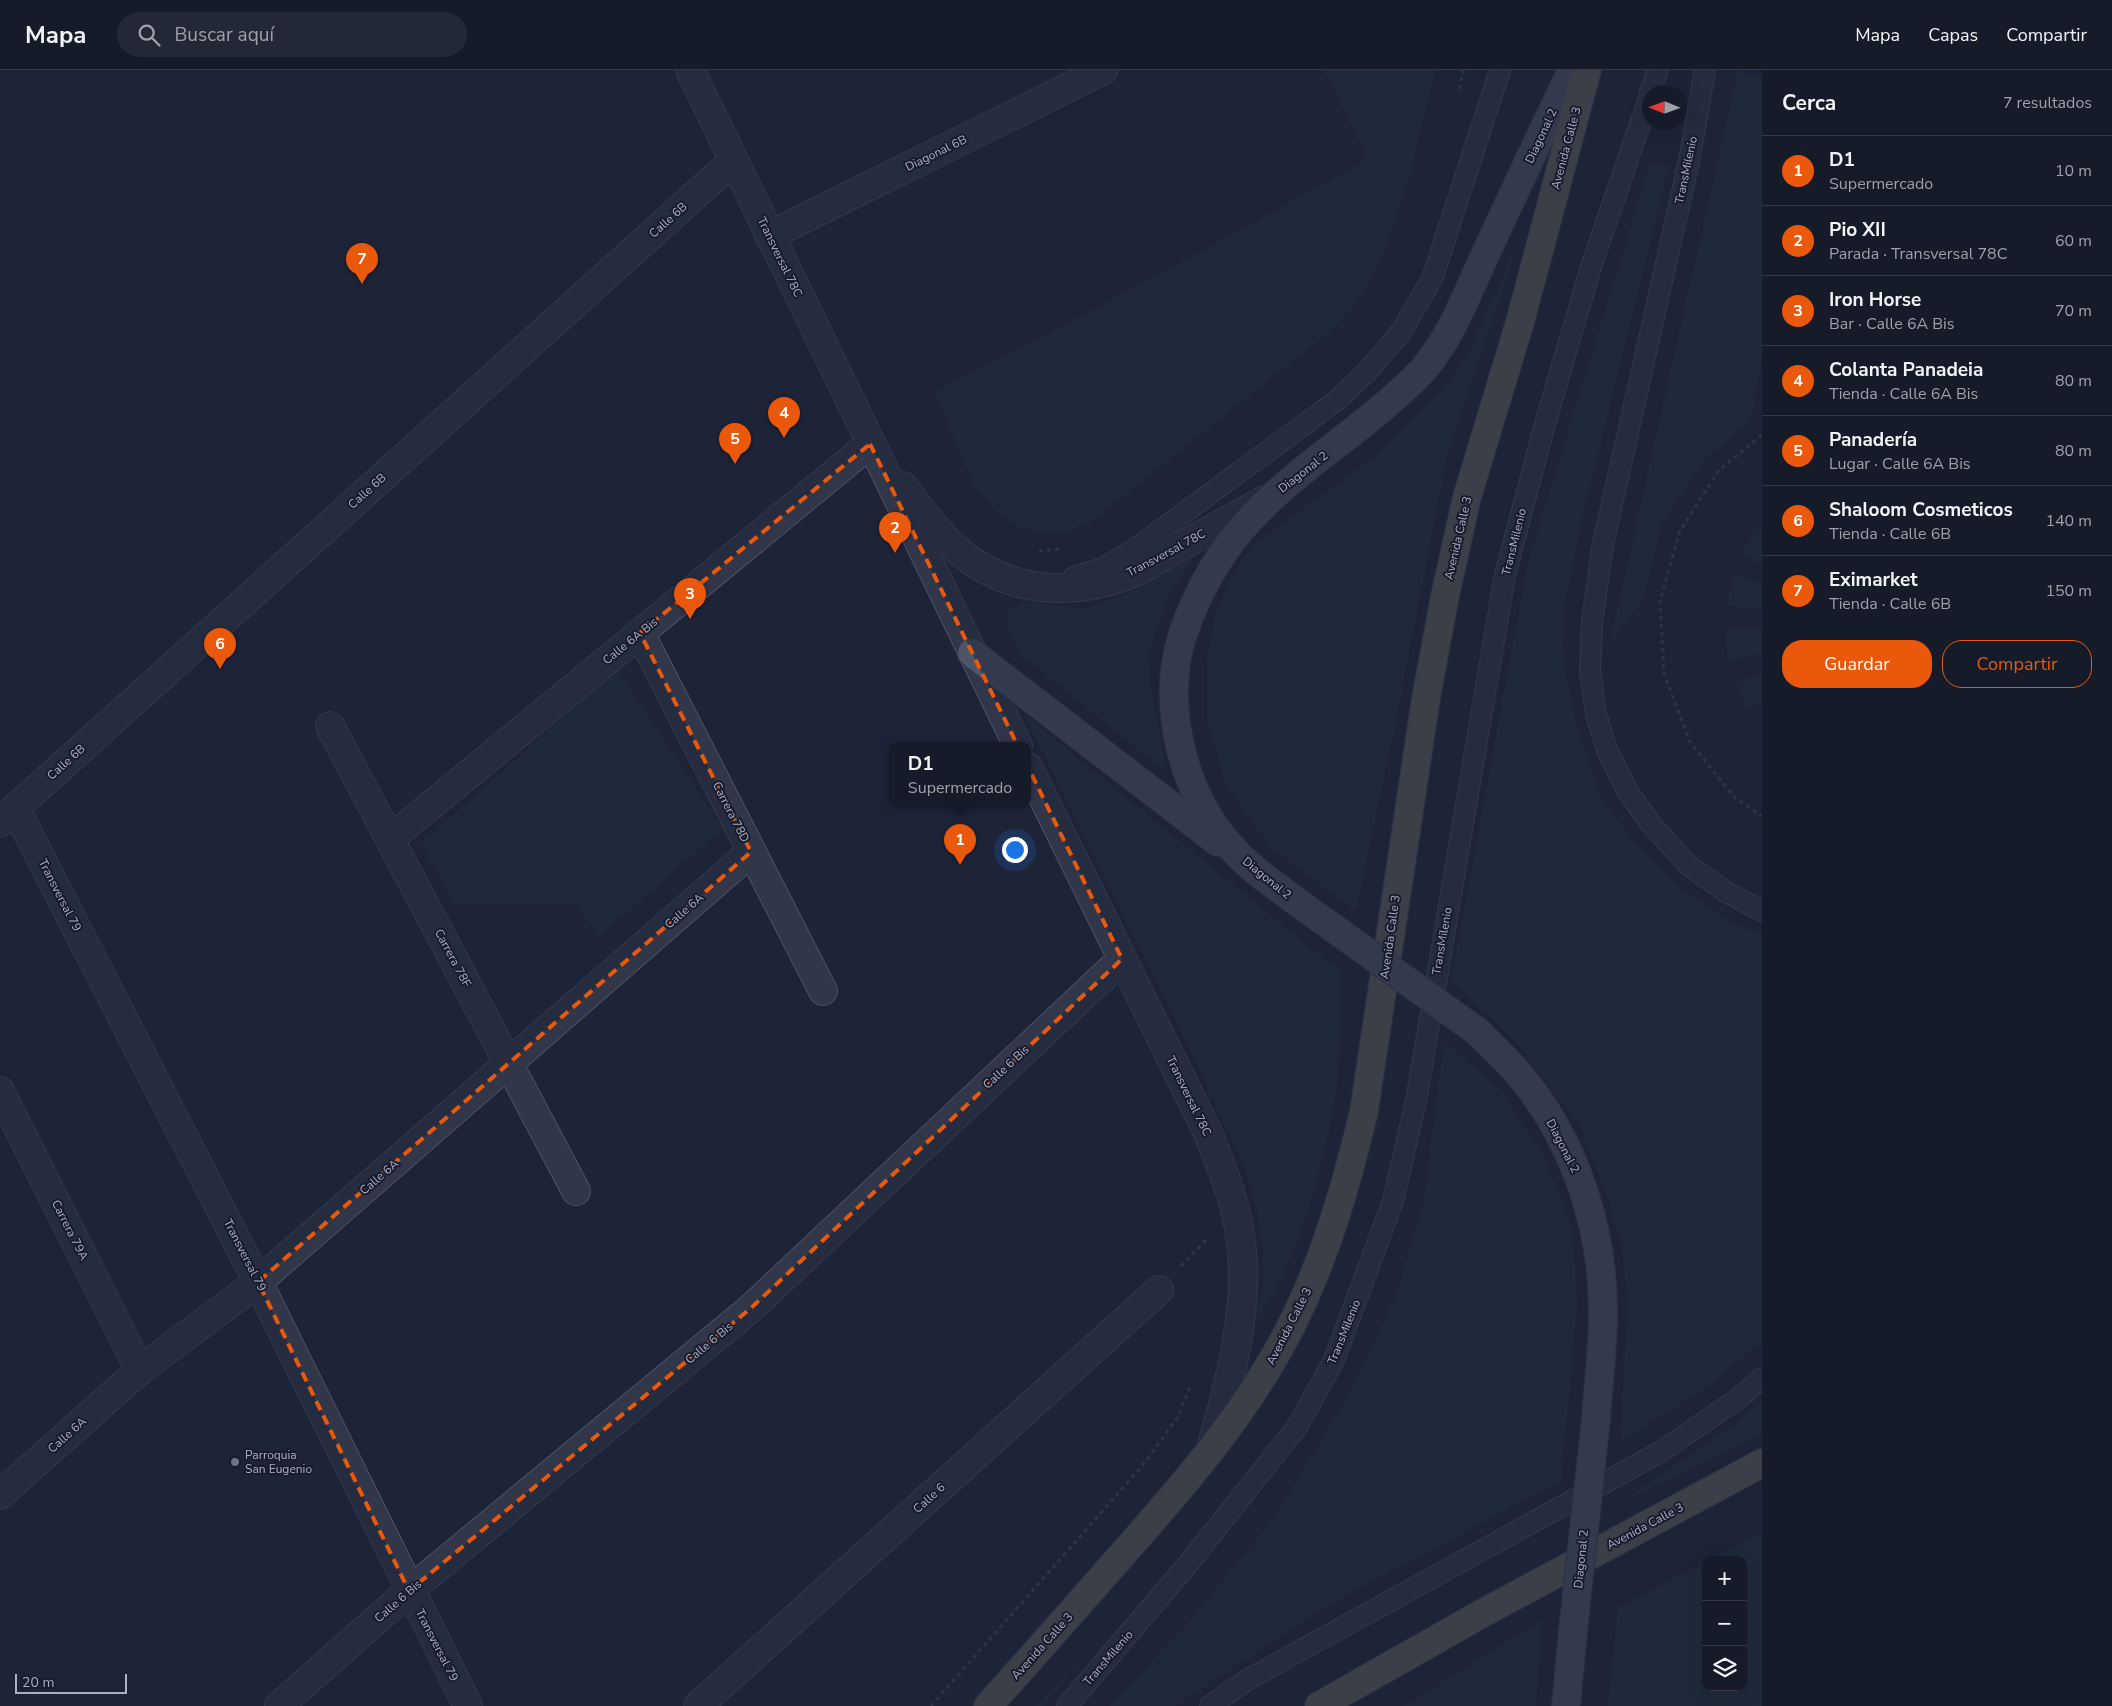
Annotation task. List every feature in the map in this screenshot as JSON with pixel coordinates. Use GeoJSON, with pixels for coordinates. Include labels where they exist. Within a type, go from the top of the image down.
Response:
{"type":"FeatureCollection","features":[{"type":"Feature","properties":{"kind":"highway","name":"Avenida Calle 3"},"geometry":{"type":"LineString","coordinates":[[988,1706],[1178,1492],[1211,1450],[1242,1407],[1288,1333],[1312,1280],[1350,1167],[1364,1111],[1426,698],[1445,596],[1467,497],[1520,322],[1587,70]]}},
{"type":"Feature","properties":{"kind":"highway","name":"Avenida Calle 3"},"geometry":{"type":"LineString","coordinates":[[1318,1706],[1481,1614],[1762,1464]]}},
{"type":"Feature","properties":{"kind":"main road","name":"Diagonal 2"},"geometry":{"type":"LineString","coordinates":[[1566,1706],[1596,1419],[1603,1316],[1600,1263],[1589,1210],[1575,1166],[1555,1127],[1518,1074],[1478,1032],[1251,868],[1225,840],[1210,819],[1194,790],[1181,750],[1175,716],[1174,679],[1182,635],[1207,581],[1235,535],[1274,494],[1363,424],[1406,387],[1427,365],[1458,313],[1572,70]]}},
{"type":"Feature","properties":{"kind":"main road"},"geometry":{"type":"LineString","coordinates":[[972,653],[1251,868]]}},
{"type":"Feature","properties":{"kind":"street","name":"Transversal 78C"},"geometry":{"type":"LineString","coordinates":[[690,70],[1016,742]]}},
{"type":"Feature","properties":{"kind":"street","name":"Diagonal 6B"},"geometry":{"type":"LineString","coordinates":[[769,236],[1103,70]]}},
{"type":"Feature","properties":{"kind":"street","name":"Calle 6B"},"geometry":{"type":"LineString","coordinates":[[8,815],[733,161]]}},
{"type":"Feature","properties":{"kind":"street","name":"Transversal 78C"},"geometry":{"type":"LineString","coordinates":[[870,444],[941,534],[955,548],[978,565],[1019,584],[1038,588],[1085,587],[1129,574],[1274,494]]}},
{"type":"Feature","properties":{"kind":"street","name":"Calle 6A Bis"},"geometry":{"type":"LineString","coordinates":[[390,839],[870,444]]}},
{"type":"Feature","properties":{"kind":"street","name":"Carrera 78D"},"geometry":{"type":"LineString","coordinates":[[640,633],[823,991]]}},
{"type":"Feature","properties":{"kind":"street","name":"Carrera 78F"},"geometry":{"type":"LineString","coordinates":[[330,726],[576,1191]]}},
{"type":"Feature","properties":{"kind":"street","name":"Transversal 78C"},"geometry":{"type":"LineString","coordinates":[[1031,773],[1207,1131],[1223,1171],[1236,1212],[1242,1256],[1244,1294],[1232,1372],[1211,1450]]}},
{"type":"Feature","properties":{"kind":"street","name":"Transversal 79"},"geometry":{"type":"LineString","coordinates":[[8,815],[258,1282],[468,1706]]}},
{"type":"Feature","properties":{"kind":"street","name":"Calle 6A"},"geometry":{"type":"LineString","coordinates":[[0,1495],[140,1370],[258,1282],[751,852]]}},
{"type":"Feature","properties":{"kind":"street","name":"Calle 6 Bis"},"geometry":{"type":"LineString","coordinates":[[279,1706],[409,1590],[751,1308],[1122,959]]}},
{"type":"Feature","properties":{"kind":"street","name":"Carrera 79A"},"geometry":{"type":"LineString","coordinates":[[0,1091],[140,1370]]}},
{"type":"Feature","properties":{"kind":"street","name":"Calle 6"},"geometry":{"type":"LineString","coordinates":[[698,1706],[1159,1290]]}},
{"type":"Feature","properties":{"kind":"lane"},"geometry":{"type":"LineString","coordinates":[[1038,588],[1103,568],[1132,551],[1336,401],[1366,373],[1401,332],[1432,278],[1500,70]]}},
{"type":"Feature","properties":{"kind":"lane","name":"TransMilenio"},"geometry":{"type":"LineString","coordinates":[[1653,85],[1658,70]]}},
{"type":"Feature","properties":{"kind":"lane","name":"TransMilenio"},"geometry":{"type":"LineString","coordinates":[[1705,70],[1689,161],[1604,544],[1592,622],[1590,671],[1596,714],[1607,750],[1628,792],[1651,824],[1688,865],[1726,892],[1762,911]]}},
{"type":"Feature","properties":{"kind":"lane","name":"TransMilenio"},"geometry":{"type":"LineString","coordinates":[[1067,1706],[1188,1564],[1297,1427],[1334,1360],[1393,1201],[1416,1101],[1504,575],[1544,424],[1591,267],[1642,117]]}},
{"type":"Feature","properties":{"kind":"lane"},"geometry":{"type":"LineString","coordinates":[[1210,1706],[1247,1680],[1662,1451],[1739,1398],[1762,1378]]}},
{"type":"Feature","properties":{"kind":"path"},"geometry":{"type":"LineString","coordinates":[[1458,98],[1463,70]]}},
{"type":"Feature","properties":{"kind":"path"},"geometry":{"type":"LineString","coordinates":[[1762,435],[1719,470],[1680,531],[1660,601],[1664,674],[1690,742],[1735,798],[1762,816]]}},
{"type":"Feature","properties":{"kind":"path"},"geometry":{"type":"LineString","coordinates":[[1033,552],[1068,547]]}},
{"type":"Feature","properties":{"kind":"path"},"geometry":{"type":"LineString","coordinates":[[1159,1290],[1236,1212]]}},
{"type":"Feature","properties":{"kind":"path"},"geometry":{"type":"LineString","coordinates":[[931,1706],[1143,1465],[1177,1418],[1193,1381]]}},
{"type":"Feature","properties":{"kind":"highlighted area"},"geometry":{"type":"Polygon","coordinates":[[[870,444],[1122,959],[751,1308],[409,1591],[258,1282],[751,852],[640,633],[870,444]]]}},
{"type":"Feature","properties":{"kind":"shaded area"},"geometry":{"type":"Polygon","coordinates":[[[1324,70],[1435,70],[1412,167],[1381,259],[1361,297],[1333,329],[1089,524],[1055,533],[1019,527],[996,511],[974,485],[935,392],[1147,281],[1368,159],[1324,70]]]}},
{"type":"Feature","properties":{"kind":"shaded area"},"geometry":{"type":"Polygon","coordinates":[[[1738,71],[1762,78],[1762,358],[1750,422],[1705,459],[1662,524],[1643,599],[1610,643],[1738,71]]]}},
{"type":"Feature","properties":{"kind":"shaded area"},"geometry":{"type":"Polygon","coordinates":[[[1651,161],[1669,165],[1581,524],[1563,613],[1564,665],[1575,718],[1601,798],[1630,836],[1677,885],[1730,922],[1762,935],[1762,1341],[1708,1386],[1620,1443],[1628,1301],[1621,1243],[1608,1198],[1580,1127],[1514,1039],[1451,981],[1528,563],[1651,161]]]}},
{"type":"Feature","properties":{"kind":"shaded area"},"geometry":{"type":"Polygon","coordinates":[[[1524,228],[1447,455],[1397,715],[1356,911],[1274,850],[1251,820],[1224,779],[1207,717],[1207,661],[1214,617],[1230,577],[1253,545],[1378,454],[1441,393],[1469,353],[1524,228]]]}},
{"type":"Feature","properties":{"kind":"shaded area"},"geometry":{"type":"Polygon","coordinates":[[[1756,527],[1762,531],[1762,565],[1741,555],[1756,527]]]}},
{"type":"Feature","properties":{"kind":"shaded area"},"geometry":{"type":"Polygon","coordinates":[[[1200,549],[1170,593],[1160,616],[1149,652],[1150,682],[1167,773],[1024,657],[1011,636],[1008,625],[1008,612],[1019,604],[1034,603],[1084,609],[1131,593],[1200,549]]]}},
{"type":"Feature","properties":{"kind":"shaded area"},"geometry":{"type":"Polygon","coordinates":[[[1734,575],[1762,583],[1762,609],[1727,606],[1734,575]]]}},
{"type":"Feature","properties":{"kind":"shaded area"},"geometry":{"type":"Polygon","coordinates":[[[1762,627],[1762,653],[1728,662],[1725,629],[1762,627]]]}},
{"type":"Feature","properties":{"kind":"shaded area"},"geometry":{"type":"Polygon","coordinates":[[[617,669],[722,829],[600,936],[576,905],[455,904],[421,844],[617,669]]]}},
{"type":"Feature","properties":{"kind":"shaded area"},"geometry":{"type":"Polygon","coordinates":[[[1762,673],[1762,701],[1748,710],[1736,683],[1762,673]]]}},
{"type":"Feature","properties":{"kind":"shaded area"},"geometry":{"type":"Polygon","coordinates":[[[1024,714],[1341,973],[1337,1083],[1320,1169],[1306,1216],[1289,1262],[1256,1322],[1264,1277],[1262,1244],[1257,1209],[1245,1168],[1177,1023],[1024,714]]]}},
{"type":"Feature","properties":{"kind":"shaded area"},"geometry":{"type":"Polygon","coordinates":[[[1444,1042],[1502,1091],[1544,1157],[1572,1226],[1577,1303],[1561,1481],[1323,1608],[1175,1706],[1109,1706],[1185,1627],[1273,1519],[1348,1397],[1397,1293],[1424,1200],[1444,1042]]]}},
{"type":"Feature","properties":{"kind":"shaded area"},"geometry":{"type":"Polygon","coordinates":[[[1762,1400],[1762,1433],[1618,1504],[1738,1422],[1762,1400]]]}},
{"type":"Feature","properties":{"kind":"shaded area"},"geometry":{"type":"Polygon","coordinates":[[[1762,1533],[1762,1706],[1608,1706],[1618,1607],[1702,1564],[1702,1691],[1747,1691],[1747,1556],[1717,1556],[1762,1533]]]}},
{"type":"Feature","properties":{"kind":"shaded area"},"geometry":{"type":"Polygon","coordinates":[[[1542,1619],[1536,1706],[1405,1706],[1542,1619]]]}},
{"type":"Feature","properties":{"kind":"shaded area"},"geometry":{"type":"Polygon","coordinates":[[[1094,1646],[1043,1706],[1036,1706],[1094,1646]]]}},
{"type":"Feature","properties":{"kind":"place","name":"Eximarket"},"geometry":{"type":"Point","coordinates":[362,284]}},
{"type":"Feature","properties":{"kind":"place","name":"Colanta Panadeia"},"geometry":{"type":"Point","coordinates":[784,438]}},
{"type":"Feature","properties":{"kind":"place","name":"Panadería"},"geometry":{"type":"Point","coordinates":[735,464]}},
{"type":"Feature","properties":{"kind":"place","name":"Pio XII"},"geometry":{"type":"Point","coordinates":[895,553]}},
{"type":"Feature","properties":{"kind":"place","name":"Iron Horse"},"geometry":{"type":"Point","coordinates":[690,619]}},
{"type":"Feature","properties":{"kind":"place","name":"Shaloom Cosmeticos"},"geometry":{"type":"Point","coordinates":[220,669]}},
{"type":"Feature","properties":{"kind":"place","name":"D1"},"geometry":{"type":"Point","coordinates":[960,865]}},
{"type":"Feature","properties":{"kind":"place","name":"Parroquia San Eugenio"},"geometry":{"type":"Point","coordinates":[235,1462]}}]}
